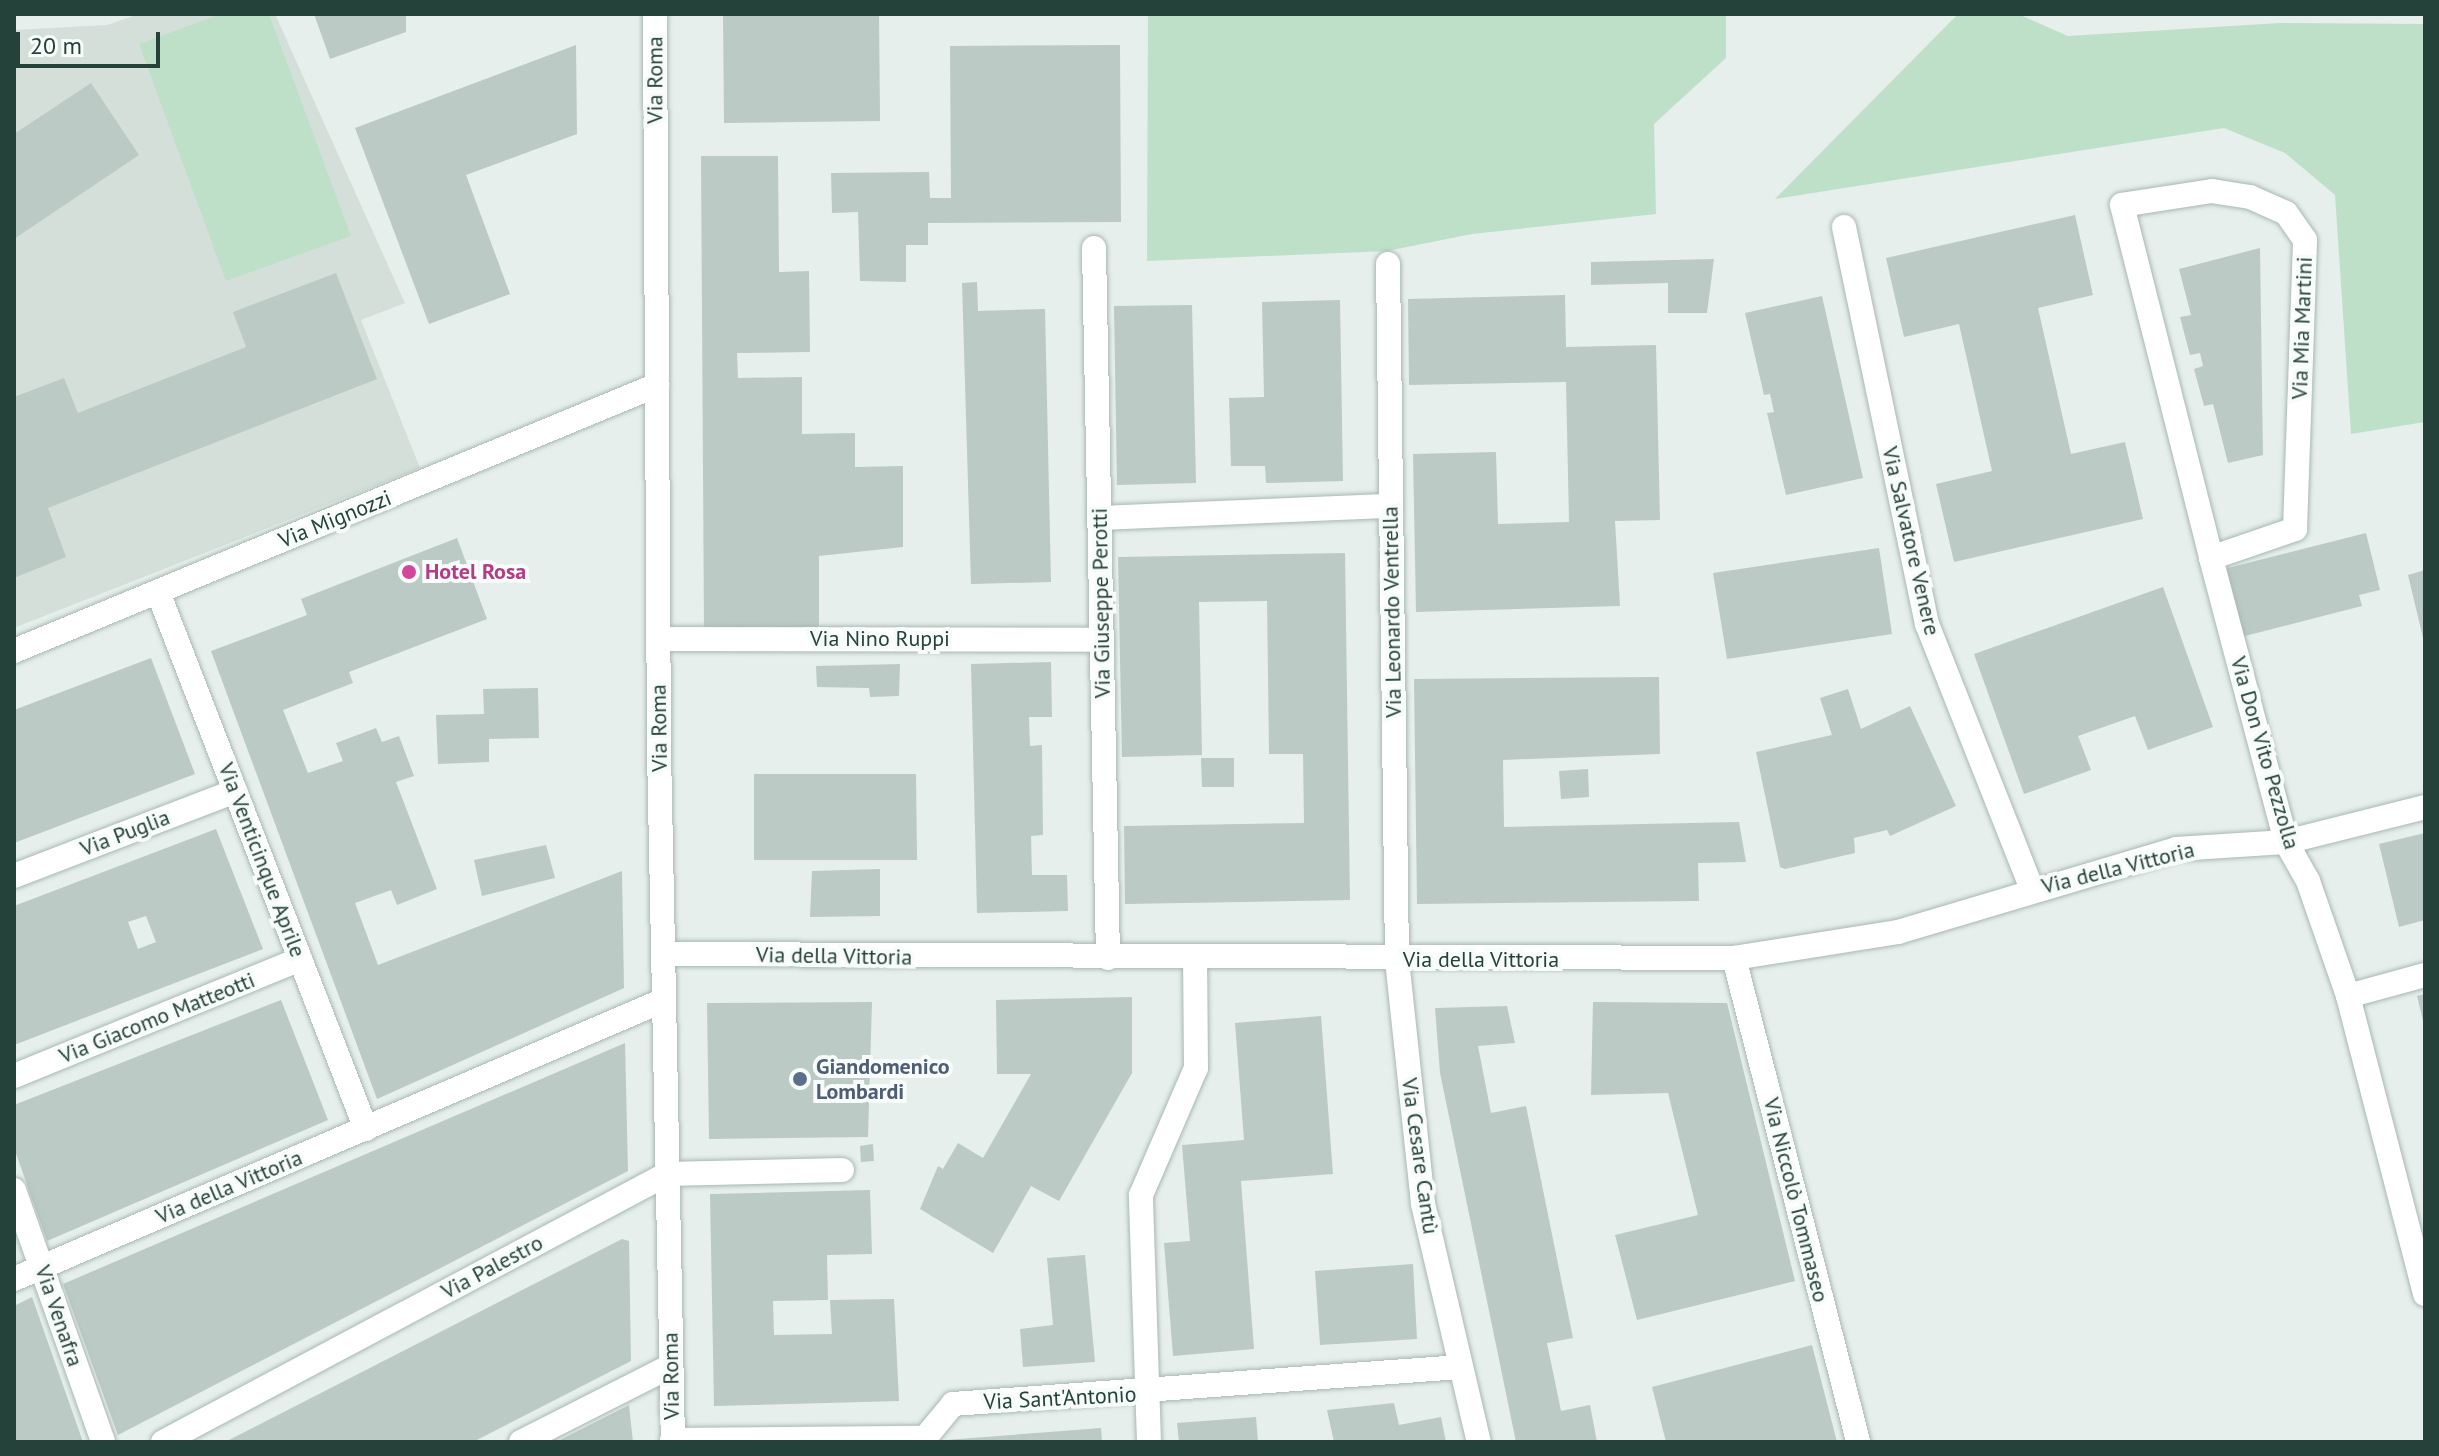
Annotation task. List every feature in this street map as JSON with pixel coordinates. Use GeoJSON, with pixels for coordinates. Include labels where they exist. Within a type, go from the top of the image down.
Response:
{"type":"FeatureCollection","features":[{"type":"Feature","properties":{"kind":"street","name":"Via Roma"},"geometry":{"type":"LineString","coordinates":[[655,14],[658,639],[672,1441]]}},
{"type":"Feature","properties":{"kind":"street","name":"Via Mia Martini"},"geometry":{"type":"LineString","coordinates":[[2122,205],[2212,191],[2250,197],[2286,213],[2305,240],[2295,529],[2211,558]]}},
{"type":"Feature","properties":{"kind":"street","name":"Via Don Vito Pezzolla"},"geometry":{"type":"LineString","coordinates":[[2122,205],[2286,842],[2308,881],[2348,996],[2425,1294]]}},
{"type":"Feature","properties":{"kind":"street","name":"Via Salvatore Venere"},"geometry":{"type":"LineString","coordinates":[[1844,227],[1927,624],[2032,889]]}},
{"type":"Feature","properties":{"kind":"street","name":"Via Giuseppe Perotti"},"geometry":{"type":"LineString","coordinates":[[1094,248],[1108,958]]}},
{"type":"Feature","properties":{"kind":"street","name":"Via Leonardo Ventrella"},"geometry":{"type":"LineString","coordinates":[[1388,264],[1397,960]]}},
{"type":"Feature","properties":{"kind":"street","name":"Via Mignozzi"},"geometry":{"type":"LineString","coordinates":[[14,651],[657,385]]}},
{"type":"Feature","properties":{"kind":"street"},"geometry":{"type":"LineString","coordinates":[[1100,518],[1391,506]]}},
{"type":"Feature","properties":{"kind":"street","name":"Via Venticinque Aprile"},"geometry":{"type":"LineString","coordinates":[[158,592],[366,1129]]}},
{"type":"Feature","properties":{"kind":"street","name":"Via Nino Ruppi"},"geometry":{"type":"LineString","coordinates":[[658,639],[1102,640]]}},
{"type":"Feature","properties":{"kind":"street","name":"Via Puglia"},"geometry":{"type":"LineString","coordinates":[[14,876],[235,791]]}},
{"type":"Feature","properties":{"kind":"street","name":"Via della Vittoria"},"geometry":{"type":"LineString","coordinates":[[663,954],[1397,960],[1734,958],[1898,932],[2032,889],[2176,849],[2286,842],[2425,807]]}},
{"type":"Feature","properties":{"kind":"street"},"geometry":{"type":"LineString","coordinates":[[1149,1442],[1145,1393],[1141,1195],[1196,1068],[1195,958]]}},
{"type":"Feature","properties":{"kind":"street","name":"Via Niccolò Tommaseo"},"geometry":{"type":"LineString","coordinates":[[1734,958],[1858,1442]]}},
{"type":"Feature","properties":{"kind":"street","name":"Via Giacomo Matteotti"},"geometry":{"type":"LineString","coordinates":[[14,1076],[300,959]]}},
{"type":"Feature","properties":{"kind":"street","name":"Via Cesare Cantù"},"geometry":{"type":"LineString","coordinates":[[1397,960],[1423,1204],[1479,1442]]}},
{"type":"Feature","properties":{"kind":"street"},"geometry":{"type":"LineString","coordinates":[[2348,996],[2425,975]]}},
{"type":"Feature","properties":{"kind":"street","name":"Via della Vittoria"},"geometry":{"type":"LineString","coordinates":[[14,1279],[664,1000]]}},
{"type":"Feature","properties":{"kind":"street","name":"Via Palestro"},"geometry":{"type":"LineString","coordinates":[[163,1442],[667,1174],[842,1170]]}},
{"type":"Feature","properties":{"kind":"street","name":"Via Venafra"},"geometry":{"type":"LineString","coordinates":[[14,1190],[103,1442]]}},
{"type":"Feature","properties":{"kind":"street"},"geometry":{"type":"LineString","coordinates":[[521,1442],[671,1366]]}},
{"type":"Feature","properties":{"kind":"street","name":"Via Sant'Antonio"},"geometry":{"type":"LineString","coordinates":[[672,1441],[925,1438],[953,1404],[1145,1393],[1461,1367]]}},
{"type":"Feature","properties":{"kind":"shaded area"},"geometry":{"type":"Polygon","coordinates":[[[139,14],[275,14],[405,303],[361,320],[420,468],[14,628],[14,30],[107,25],[139,14]]]}},
{"type":"Feature","properties":{"kind":"green space"},"geometry":{"type":"Polygon","coordinates":[[[221,14],[269,14],[351,236],[226,281],[139,44],[221,14]]]}},
{"type":"Feature","properties":{"kind":"green space"},"geometry":{"type":"Polygon","coordinates":[[[1726,14],[1726,58],[1654,124],[1656,214],[1472,234],[1387,251],[1147,261],[1148,15],[1726,14]]]}},
{"type":"Feature","properties":{"kind":"green space"},"geometry":{"type":"Polygon","coordinates":[[[1958,14],[2018,14],[2068,36],[2280,23],[2425,24],[2425,422],[2351,434],[2335,195],[2285,153],[2224,128],[1775,199],[1958,14]]]}},
{"type":"Feature","properties":{"kind":"building"},"geometry":{"type":"Polygon","coordinates":[[[314,14],[406,14],[406,32],[330,59],[314,14]]]}},
{"type":"Feature","properties":{"kind":"building"},"geometry":{"type":"Polygon","coordinates":[[[723,14],[879,14],[880,121],[724,123],[723,14]]]}},
{"type":"Feature","properties":{"kind":"building"},"geometry":{"type":"Polygon","coordinates":[[[576,45],[577,134],[466,175],[510,294],[429,324],[355,128],[576,45]]]}},
{"type":"Feature","properties":{"kind":"building"},"geometry":{"type":"Polygon","coordinates":[[[1120,45],[1121,222],[928,223],[928,245],[906,245],[906,282],[860,281],[858,212],[832,213],[831,173],[929,172],[930,198],[951,198],[950,46],[1120,45]]]}},
{"type":"Feature","properties":{"kind":"building"},"geometry":{"type":"Polygon","coordinates":[[[91,83],[139,155],[14,239],[14,134],[91,83]]]}},
{"type":"Feature","properties":{"kind":"building"},"geometry":{"type":"Polygon","coordinates":[[[701,156],[778,156],[779,272],[809,271],[810,352],[737,353],[738,378],[802,377],[802,434],[855,433],[855,467],[903,466],[903,547],[819,556],[819,627],[704,629],[701,156]]]}},
{"type":"Feature","properties":{"kind":"building"},"geometry":{"type":"Polygon","coordinates":[[[2075,215],[2093,295],[2038,308],[2071,454],[2125,442],[2143,519],[1954,562],[1936,484],[1992,471],[1959,324],[1904,337],[1886,258],[2075,215]]]}},
{"type":"Feature","properties":{"kind":"building"},"geometry":{"type":"Polygon","coordinates":[[[2260,248],[2263,455],[2228,463],[2213,404],[2204,406],[2194,369],[2203,366],[2200,353],[2190,355],[2180,317],[2191,315],[2179,269],[2260,248]]]}},
{"type":"Feature","properties":{"kind":"building"},"geometry":{"type":"Polygon","coordinates":[[[1714,259],[1707,313],[1668,313],[1668,283],[1591,285],[1591,262],[1714,259]]]}},
{"type":"Feature","properties":{"kind":"building"},"geometry":{"type":"Polygon","coordinates":[[[336,273],[377,379],[48,508],[66,557],[14,578],[14,397],[64,378],[78,413],[246,347],[233,312],[336,273]]]}},
{"type":"Feature","properties":{"kind":"building"},"geometry":{"type":"Polygon","coordinates":[[[977,282],[978,311],[1045,309],[1051,582],[971,584],[962,283],[977,282]]]}},
{"type":"Feature","properties":{"kind":"building"},"geometry":{"type":"Polygon","coordinates":[[[1565,295],[1566,347],[1656,345],[1660,520],[1615,521],[1620,606],[1416,612],[1413,454],[1496,452],[1498,524],[1569,522],[1566,382],[1409,385],[1408,299],[1565,295]]]}},
{"type":"Feature","properties":{"kind":"building"},"geometry":{"type":"Polygon","coordinates":[[[1822,296],[1863,478],[1786,495],[1767,413],[1774,412],[1770,394],[1764,395],[1745,313],[1822,296]]]}},
{"type":"Feature","properties":{"kind":"building"},"geometry":{"type":"Polygon","coordinates":[[[1340,300],[1343,481],[1266,483],[1265,466],[1231,466],[1229,398],[1264,397],[1262,302],[1340,300]]]}},
{"type":"Feature","properties":{"kind":"building"},"geometry":{"type":"Polygon","coordinates":[[[1192,305],[1196,483],[1117,485],[1114,306],[1192,305]]]}},
{"type":"Feature","properties":{"kind":"building"},"geometry":{"type":"Polygon","coordinates":[[[2366,533],[2380,590],[2359,595],[2362,606],[2233,639],[2216,571],[2366,533]]]}},
{"type":"Feature","properties":{"kind":"building"},"geometry":{"type":"Polygon","coordinates":[[[457,538],[487,619],[349,672],[353,683],[283,710],[308,773],[343,761],[336,743],[376,728],[382,742],[399,736],[414,776],[396,782],[437,889],[397,905],[391,890],[355,903],[378,965],[622,871],[624,988],[377,1099],[211,651],[307,615],[301,599],[457,538]]]}},
{"type":"Feature","properties":{"kind":"building"},"geometry":{"type":"Polygon","coordinates":[[[1879,548],[1892,634],[1727,659],[1713,573],[1879,548]]]}},
{"type":"Feature","properties":{"kind":"building"},"geometry":{"type":"Polygon","coordinates":[[[1345,553],[1350,900],[1125,904],[1124,826],[1304,823],[1303,754],[1269,754],[1267,601],[1199,602],[1202,755],[1122,757],[1118,557],[1345,553]]]}},
{"type":"Feature","properties":{"kind":"building"},"geometry":{"type":"Polygon","coordinates":[[[2425,570],[2425,642],[2424,642],[2408,575],[2425,570]]]}},
{"type":"Feature","properties":{"kind":"building"},"geometry":{"type":"Polygon","coordinates":[[[2163,587],[2213,727],[2148,750],[2135,716],[2078,736],[2091,770],[2024,794],[1974,654],[2163,587]]]}},
{"type":"Feature","properties":{"kind":"building"},"geometry":{"type":"Polygon","coordinates":[[[151,658],[195,774],[14,843],[14,710],[151,658]]]}},
{"type":"Feature","properties":{"kind":"building"},"geometry":{"type":"Polygon","coordinates":[[[1051,662],[1052,717],[1029,717],[1030,746],[1042,745],[1043,835],[1031,836],[1032,875],[1067,875],[1068,911],[977,913],[971,664],[1051,662]]]}},
{"type":"Feature","properties":{"kind":"building"},"geometry":{"type":"Polygon","coordinates":[[[900,664],[899,696],[870,697],[869,688],[817,687],[816,666],[900,664]]]}},
{"type":"Feature","properties":{"kind":"building"},"geometry":{"type":"Polygon","coordinates":[[[1659,677],[1660,754],[1503,760],[1504,827],[1739,822],[1746,862],[1698,863],[1699,901],[1417,904],[1414,679],[1659,677]]]}},
{"type":"Feature","properties":{"kind":"building"},"geometry":{"type":"Polygon","coordinates":[[[538,688],[539,738],[489,739],[489,762],[438,764],[436,715],[484,714],[483,689],[538,688]]]}},
{"type":"Feature","properties":{"kind":"building"},"geometry":{"type":"Polygon","coordinates":[[[1848,689],[1861,729],[1910,706],[1956,806],[1890,836],[1887,830],[1854,838],[1855,853],[1785,869],[1780,867],[1756,752],[1832,735],[1820,698],[1848,689]]]}},
{"type":"Feature","properties":{"kind":"building"},"geometry":{"type":"Polygon","coordinates":[[[1201,758],[1234,758],[1234,787],[1202,787],[1201,758]]]}},
{"type":"Feature","properties":{"kind":"building"},"geometry":{"type":"Polygon","coordinates":[[[1588,769],[1589,797],[1561,799],[1559,771],[1588,769]]]}},
{"type":"Feature","properties":{"kind":"building"},"geometry":{"type":"Polygon","coordinates":[[[754,774],[916,774],[917,860],[754,860],[754,774]]]}},
{"type":"Feature","properties":{"kind":"building"},"geometry":{"type":"Polygon","coordinates":[[[216,829],[263,949],[14,1045],[14,906],[216,829]],[[146,916],[128,922],[138,949],[156,942],[146,916]]]}},
{"type":"Feature","properties":{"kind":"building"},"geometry":{"type":"Polygon","coordinates":[[[2425,833],[2425,920],[2399,927],[2379,844],[2425,833]]]}},
{"type":"Feature","properties":{"kind":"building"},"geometry":{"type":"Polygon","coordinates":[[[546,845],[555,878],[482,896],[474,860],[546,845]]]}},
{"type":"Feature","properties":{"kind":"building"},"geometry":{"type":"Polygon","coordinates":[[[880,869],[880,916],[810,917],[812,871],[880,869]]]}},
{"type":"Feature","properties":{"kind":"building"},"geometry":{"type":"Polygon","coordinates":[[[2425,994],[2425,1025],[2424,1025],[2417,996],[2425,994]]]}},
{"type":"Feature","properties":{"kind":"building"},"geometry":{"type":"Polygon","coordinates":[[[1132,997],[1132,1073],[1059,1201],[1031,1186],[993,1253],[920,1209],[938,1166],[943,1169],[958,1143],[983,1158],[1031,1074],[997,1074],[996,1000],[1132,997]]]}},
{"type":"Feature","properties":{"kind":"building"},"geometry":{"type":"Polygon","coordinates":[[[281,1000],[328,1120],[47,1241],[14,1148],[14,1105],[281,1000]]]}},
{"type":"Feature","properties":{"kind":"building"},"geometry":{"type":"Polygon","coordinates":[[[872,1002],[868,1137],[709,1139],[707,1003],[872,1002]]]}},
{"type":"Feature","properties":{"kind":"building"},"geometry":{"type":"Polygon","coordinates":[[[1593,1002],[1727,1003],[1795,1281],[1637,1320],[1615,1235],[1698,1215],[1668,1093],[1591,1095],[1593,1002]]]}},
{"type":"Feature","properties":{"kind":"building"},"geometry":{"type":"Polygon","coordinates":[[[1507,1006],[1515,1043],[1478,1046],[1491,1113],[1526,1106],[1573,1338],[1547,1343],[1561,1411],[1590,1405],[1597,1442],[1516,1442],[1440,1073],[1435,1008],[1507,1006]]]}},
{"type":"Feature","properties":{"kind":"building"},"geometry":{"type":"Polygon","coordinates":[[[1321,1016],[1333,1174],[1241,1181],[1254,1349],[1173,1356],[1164,1243],[1190,1241],[1182,1145],[1244,1140],[1235,1023],[1321,1016]]]}},
{"type":"Feature","properties":{"kind":"building"},"geometry":{"type":"Polygon","coordinates":[[[625,1043],[628,1171],[118,1435],[63,1284],[625,1043]]]}},
{"type":"Feature","properties":{"kind":"building"},"geometry":{"type":"Polygon","coordinates":[[[873,1144],[874,1161],[861,1162],[860,1146],[873,1144]]]}},
{"type":"Feature","properties":{"kind":"building"},"geometry":{"type":"Polygon","coordinates":[[[870,1190],[872,1254],[827,1255],[828,1300],[773,1301],[774,1335],[832,1334],[830,1300],[894,1299],[899,1401],[714,1406],[710,1194],[870,1190]]]}},
{"type":"Feature","properties":{"kind":"building"},"geometry":{"type":"Polygon","coordinates":[[[622,1239],[629,1241],[631,1361],[473,1442],[225,1442],[622,1239]]]}},
{"type":"Feature","properties":{"kind":"building"},"geometry":{"type":"Polygon","coordinates":[[[1085,1255],[1095,1362],[1023,1367],[1020,1329],[1053,1325],[1047,1258],[1085,1255]]]}},
{"type":"Feature","properties":{"kind":"building"},"geometry":{"type":"Polygon","coordinates":[[[1413,1264],[1417,1339],[1320,1345],[1315,1271],[1413,1264]]]}},
{"type":"Feature","properties":{"kind":"building"},"geometry":{"type":"Polygon","coordinates":[[[32,1297],[83,1442],[14,1442],[14,1306],[32,1297]]]}},
{"type":"Feature","properties":{"kind":"building"},"geometry":{"type":"Polygon","coordinates":[[[1812,1345],[1837,1442],[1666,1442],[1652,1387],[1812,1345]]]}},
{"type":"Feature","properties":{"kind":"building"},"geometry":{"type":"Polygon","coordinates":[[[1394,1403],[1399,1425],[1441,1417],[1446,1442],[1334,1442],[1327,1410],[1394,1403]]]}},
{"type":"Feature","properties":{"kind":"building"},"geometry":{"type":"Polygon","coordinates":[[[629,1405],[633,1442],[556,1442],[629,1405]]]}},
{"type":"Feature","properties":{"kind":"building"},"geometry":{"type":"Polygon","coordinates":[[[1256,1417],[1258,1442],[1179,1442],[1177,1423],[1256,1417]]]}},
{"type":"Feature","properties":{"kind":"building"},"geometry":{"type":"Polygon","coordinates":[[[1101,1428],[1102,1442],[946,1440],[1101,1428]]]}},
{"type":"Feature","properties":{"kind":"place","name":"Hotel Rosa"},"geometry":{"type":"Point","coordinates":[409,572]}},
{"type":"Feature","properties":{"kind":"place","name":"Giandomenico Lombardi"},"geometry":{"type":"Point","coordinates":[800,1079]}}]}
